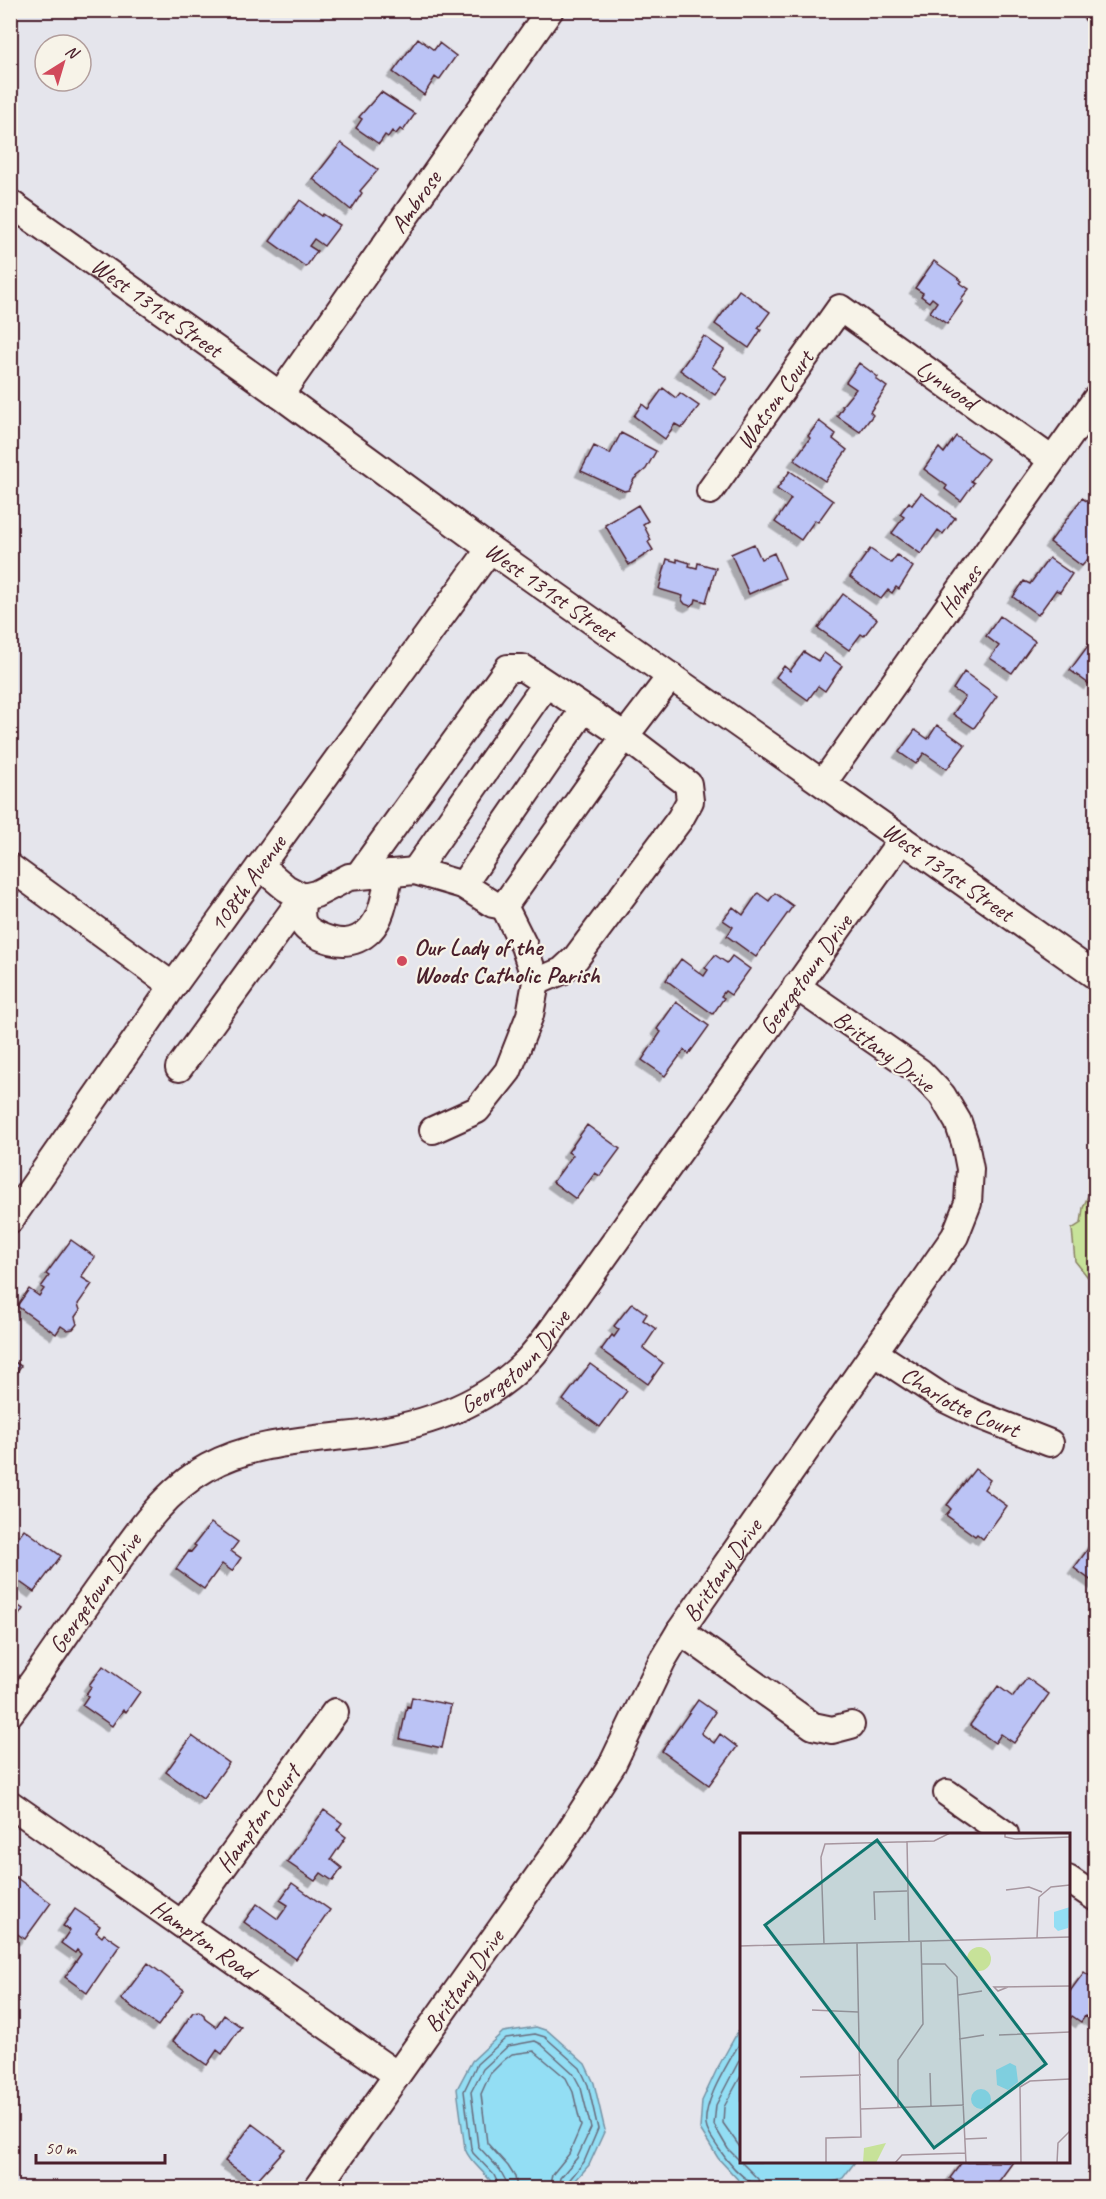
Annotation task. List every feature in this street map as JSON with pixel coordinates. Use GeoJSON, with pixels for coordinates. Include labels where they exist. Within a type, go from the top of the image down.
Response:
{"type":"FeatureCollection","features":[{"type":"Feature","properties":{"kind":"street","name":"Ambrose"},"geometry":{"type":"LineString","coordinates":[[280,395],[550,10]]}},
{"type":"Feature","properties":{"kind":"street","name":"West 131st Street"},"geometry":{"type":"LineString","coordinates":[[10,203],[280,395],[490,549],[1095,976]]}},
{"type":"Feature","properties":{"kind":"street","name":"Lynwood"},"geometry":{"type":"LineString","coordinates":[[840,308],[1052,460]]}},
{"type":"Feature","properties":{"kind":"street","name":"Watson Court"},"geometry":{"type":"LineString","coordinates":[[710,491],[840,308]]}},
{"type":"Feature","properties":{"kind":"street","name":"Holmes"},"geometry":{"type":"LineString","coordinates":[[823,783],[1095,399]]}},
{"type":"Feature","properties":{"kind":"street","name":"108th Avenue"},"geometry":{"type":"LineString","coordinates":[[10,1220],[173,986],[490,549]]}},
{"type":"Feature","properties":{"kind":"street"},"geometry":{"type":"LineString","coordinates":[[358,876],[508,668],[523,668],[625,736],[688,784],[690,801],[680,819],[576,958],[562,971],[536,982]]}},
{"type":"Feature","properties":{"kind":"street"},"geometry":{"type":"LineString","coordinates":[[504,906],[625,736],[671,676]]}},
{"type":"Feature","properties":{"kind":"street"},"geometry":{"type":"LineString","coordinates":[[415,871],[546,684]]}},
{"type":"Feature","properties":{"kind":"street"},"geometry":{"type":"LineString","coordinates":[[463,885],[584,709]]}},
{"type":"Feature","properties":{"kind":"street","name":"Georgetown Drive"},"geometry":{"type":"LineString","coordinates":[[10,1713],[141,1528],[173,1493],[192,1478],[223,1460],[258,1448],[387,1432],[415,1425],[476,1400],[522,1366],[567,1309],[902,839]]}},
{"type":"Feature","properties":{"kind":"street"},"geometry":{"type":"LineString","coordinates":[[260,866],[286,888],[303,897],[316,894],[350,877],[415,871],[463,885],[493,904],[504,906]]}},
{"type":"Feature","properties":{"kind":"street"},"geometry":{"type":"LineString","coordinates":[[10,867],[173,986]]}},
{"type":"Feature","properties":{"kind":"street"},"geometry":{"type":"LineString","coordinates":[[303,897],[301,911],[303,924],[311,933],[335,943],[356,940],[370,929],[380,915],[390,873]]}},
{"type":"Feature","properties":{"kind":"street"},"geometry":{"type":"LineString","coordinates":[[179,1068],[303,897]]}},
{"type":"Feature","properties":{"kind":"street"},"geometry":{"type":"LineString","coordinates":[[433,1130],[477,1110],[508,1071],[531,1015],[536,982],[524,946],[504,906]]}},
{"type":"Feature","properties":{"kind":"street","name":"Brittany Drive"},"geometry":{"type":"LineString","coordinates":[[317,2188],[476,1966],[588,1803],[626,1738],[662,1660],[680,1631],[955,1236],[968,1203],[970,1169],[958,1122],[942,1095],[920,1072],[796,986]]}},
{"type":"Feature","properties":{"kind":"street","name":"Charlotte Court"},"geometry":{"type":"LineString","coordinates":[[875,1353],[909,1377],[955,1404],[1050,1443]]}},
{"type":"Feature","properties":{"kind":"street"},"geometry":{"type":"LineString","coordinates":[[680,1631],[813,1725],[832,1730],[851,1725]]}},
{"type":"Feature","properties":{"kind":"street","name":"Hampton Court"},"geometry":{"type":"LineString","coordinates":[[182,1924],[336,1712]]}},
{"type":"Feature","properties":{"kind":"street"},"geometry":{"type":"LineString","coordinates":[[947,1793],[1004,1833]]}},
{"type":"Feature","properties":{"kind":"street","name":"Hampton Road"},"geometry":{"type":"LineString","coordinates":[[10,1804],[397,2075]]}},
{"type":"Feature","properties":{"kind":"street"},"geometry":{"type":"LineString","coordinates":[[1070,1880],[1095,1898]]}},
{"type":"Feature","properties":{"kind":"green space"},"geometry":{"type":"Polygon","coordinates":[[[1094,1181],[1095,1286],[1075,1261],[1072,1229],[1081,1223],[1083,1208],[1094,1181]]]}},
{"type":"Feature","properties":{"kind":"water"},"geometry":{"type":"Polygon","coordinates":[[[536,2027],[548,2031],[585,2064],[594,2083],[605,2130],[589,2165],[569,2188],[495,2188],[471,2160],[465,2149],[457,2089],[472,2061],[503,2032],[536,2027]]]}},
{"type":"Feature","properties":{"kind":"water"},"geometry":{"type":"Polygon","coordinates":[[[740,2028],[740,2163],[854,2163],[843,2178],[820,2188],[754,2188],[742,2184],[718,2158],[700,2129],[702,2101],[740,2028]]]}},
{"type":"Feature","properties":{"kind":"building"},"geometry":{"type":"Polygon","coordinates":[[[418,38],[434,50],[439,43],[456,56],[439,80],[435,77],[424,95],[393,72],[418,38]]]}},
{"type":"Feature","properties":{"kind":"building"},"geometry":{"type":"Polygon","coordinates":[[[381,92],[415,114],[403,131],[400,129],[396,134],[392,131],[388,137],[385,135],[379,144],[356,128],[362,119],[359,117],[381,92]]]}},
{"type":"Feature","properties":{"kind":"building"},"geometry":{"type":"Polygon","coordinates":[[[341,143],[378,170],[360,191],[362,193],[351,210],[313,179],[341,143]]]}},
{"type":"Feature","properties":{"kind":"building"},"geometry":{"type":"Polygon","coordinates":[[[300,200],[322,216],[323,214],[340,225],[324,246],[314,239],[309,246],[317,251],[306,267],[270,241],[300,200]]]}},
{"type":"Feature","properties":{"kind":"building"},"geometry":{"type":"Polygon","coordinates":[[[934,261],[962,281],[960,283],[969,289],[947,324],[930,312],[937,302],[932,298],[929,302],[921,296],[923,293],[915,288],[934,261]]]}},
{"type":"Feature","properties":{"kind":"building"},"geometry":{"type":"Polygon","coordinates":[[[739,290],[770,312],[758,328],[761,330],[749,348],[715,324],[739,290]]]}},
{"type":"Feature","properties":{"kind":"building"},"geometry":{"type":"Polygon","coordinates":[[[704,336],[724,350],[712,367],[727,378],[715,395],[680,370],[704,336]]]}},
{"type":"Feature","properties":{"kind":"building"},"geometry":{"type":"Polygon","coordinates":[[[859,363],[887,387],[870,412],[873,415],[860,432],[837,416],[856,389],[846,382],[859,363]]]}},
{"type":"Feature","properties":{"kind":"building"},"geometry":{"type":"Polygon","coordinates":[[[663,388],[676,398],[680,393],[699,406],[682,428],[675,424],[665,439],[634,416],[642,404],[648,409],[663,388]]]}},
{"type":"Feature","properties":{"kind":"building"},"geometry":{"type":"Polygon","coordinates":[[[819,421],[836,434],[833,439],[847,450],[825,481],[794,460],[819,421]]]}},
{"type":"Feature","properties":{"kind":"building"},"geometry":{"type":"Polygon","coordinates":[[[621,433],[656,451],[646,469],[634,479],[629,490],[624,491],[581,471],[594,446],[610,454],[621,433]]]}},
{"type":"Feature","properties":{"kind":"building"},"geometry":{"type":"Polygon","coordinates":[[[956,436],[988,459],[971,481],[974,483],[961,501],[945,489],[947,486],[924,469],[939,448],[944,453],[956,436]]]}},
{"type":"Feature","properties":{"kind":"building"},"geometry":{"type":"Polygon","coordinates":[[[790,471],[833,501],[818,522],[815,520],[801,540],[775,522],[791,499],[777,489],[790,471]]]}},
{"type":"Feature","properties":{"kind":"building"},"geometry":{"type":"Polygon","coordinates":[[[921,493],[955,518],[943,534],[938,530],[921,554],[892,533],[904,517],[900,514],[909,502],[912,505],[921,493]]]}},
{"type":"Feature","properties":{"kind":"building"},"geometry":{"type":"Polygon","coordinates":[[[1082,498],[1096,507],[1092,515],[1096,518],[1096,550],[1082,566],[1050,542],[1082,498]]]}},
{"type":"Feature","properties":{"kind":"building"},"geometry":{"type":"Polygon","coordinates":[[[638,505],[648,521],[643,524],[653,550],[629,565],[605,525],[638,505]]]}},
{"type":"Feature","properties":{"kind":"building"},"geometry":{"type":"Polygon","coordinates":[[[754,544],[761,559],[774,553],[785,578],[749,594],[731,554],[754,544]]]}},
{"type":"Feature","properties":{"kind":"building"},"geometry":{"type":"Polygon","coordinates":[[[870,549],[891,563],[897,555],[913,567],[899,589],[896,587],[892,593],[888,590],[881,599],[850,577],[870,549]]]}},
{"type":"Feature","properties":{"kind":"building"},"geometry":{"type":"Polygon","coordinates":[[[1049,558],[1072,574],[1060,592],[1056,590],[1038,615],[1013,597],[1024,581],[1030,584],[1049,558]]]}},
{"type":"Feature","properties":{"kind":"building"},"geometry":{"type":"Polygon","coordinates":[[[667,559],[677,562],[677,559],[697,568],[698,563],[716,568],[706,602],[696,599],[695,603],[690,606],[682,600],[683,596],[659,589],[667,559]]]}},
{"type":"Feature","properties":{"kind":"building"},"geometry":{"type":"Polygon","coordinates":[[[843,594],[877,619],[864,636],[861,634],[849,650],[818,628],[843,594]]]}},
{"type":"Feature","properties":{"kind":"building"},"geometry":{"type":"Polygon","coordinates":[[[1000,616],[1035,641],[1012,673],[990,658],[999,646],[986,636],[1000,616]]]}},
{"type":"Feature","properties":{"kind":"building"},"geometry":{"type":"Polygon","coordinates":[[[1090,643],[1096,648],[1096,679],[1093,678],[1089,684],[1070,670],[1090,643]]]}},
{"type":"Feature","properties":{"kind":"building"},"geometry":{"type":"Polygon","coordinates":[[[804,652],[818,661],[824,653],[842,666],[825,691],[818,686],[808,700],[776,677],[784,666],[790,671],[804,652]]]}},
{"type":"Feature","properties":{"kind":"building"},"geometry":{"type":"Polygon","coordinates":[[[964,672],[997,696],[974,728],[953,714],[965,697],[953,689],[964,672]]]}},
{"type":"Feature","properties":{"kind":"building"},"geometry":{"type":"Polygon","coordinates":[[[937,725],[965,745],[947,769],[924,753],[916,764],[899,752],[915,730],[928,739],[937,725]]]}},
{"type":"Feature","properties":{"kind":"building"},"geometry":{"type":"Polygon","coordinates":[[[758,893],[769,901],[775,893],[793,906],[756,957],[727,936],[733,927],[723,920],[733,907],[743,915],[758,893]]]}},
{"type":"Feature","properties":{"kind":"building"},"geometry":{"type":"Polygon","coordinates":[[[715,955],[727,963],[732,956],[750,969],[731,995],[725,991],[721,996],[724,998],[713,1014],[666,980],[681,959],[704,976],[708,970],[705,968],[715,955]]]}},
{"type":"Feature","properties":{"kind":"building"},"geometry":{"type":"Polygon","coordinates":[[[676,1002],[709,1026],[689,1054],[684,1050],[665,1076],[642,1060],[661,1032],[657,1029],[676,1002]]]}},
{"type":"Feature","properties":{"kind":"building"},"geometry":{"type":"Polygon","coordinates":[[[587,1125],[620,1149],[600,1176],[595,1173],[576,1199],[553,1182],[573,1155],[568,1152],[587,1125]]]}},
{"type":"Feature","properties":{"kind":"building"},"geometry":{"type":"Polygon","coordinates":[[[71,1240],[95,1257],[81,1277],[92,1284],[78,1304],[80,1310],[75,1317],[77,1324],[73,1329],[67,1330],[61,1326],[56,1334],[17,1306],[29,1289],[39,1296],[44,1289],[41,1287],[49,1276],[46,1274],[71,1240]]]}},
{"type":"Feature","properties":{"kind":"building"},"geometry":{"type":"Polygon","coordinates":[[[632,1303],[647,1314],[643,1320],[656,1329],[643,1348],[663,1363],[648,1384],[601,1350],[612,1335],[614,1337],[619,1330],[614,1326],[632,1303]]]}},
{"type":"Feature","properties":{"kind":"building"},"geometry":{"type":"Polygon","coordinates":[[[10,1359],[21,1366],[10,1382],[10,1359]]]}},
{"type":"Feature","properties":{"kind":"building"},"geometry":{"type":"Polygon","coordinates":[[[590,1364],[627,1391],[600,1427],[563,1400],[590,1364]]]}},
{"type":"Feature","properties":{"kind":"building"},"geometry":{"type":"Polygon","coordinates":[[[975,1469],[990,1480],[984,1489],[1007,1506],[983,1539],[977,1534],[975,1536],[946,1515],[951,1509],[947,1505],[975,1469]]]}},
{"type":"Feature","properties":{"kind":"building"},"geometry":{"type":"Polygon","coordinates":[[[211,1523],[238,1542],[231,1551],[241,1558],[232,1571],[222,1564],[204,1589],[176,1569],[189,1551],[191,1552],[196,1546],[194,1545],[211,1523]]]}},
{"type":"Feature","properties":{"kind":"building"},"geometry":{"type":"Polygon","coordinates":[[[24,1529],[61,1556],[34,1592],[10,1575],[10,1548],[24,1529]]]}},
{"type":"Feature","properties":{"kind":"building"},"geometry":{"type":"Polygon","coordinates":[[[1096,1538],[1096,1584],[1074,1568],[1096,1538]]]}},
{"type":"Feature","properties":{"kind":"building"},"geometry":{"type":"Polygon","coordinates":[[[10,1600],[23,1609],[10,1628],[10,1600]]]}},
{"type":"Feature","properties":{"kind":"building"},"geometry":{"type":"Polygon","coordinates":[[[103,1666],[140,1692],[126,1712],[123,1710],[112,1726],[82,1705],[88,1696],[86,1694],[91,1687],[89,1685],[103,1666]]]}},
{"type":"Feature","properties":{"kind":"building"},"geometry":{"type":"Polygon","coordinates":[[[1027,1678],[1049,1694],[1014,1743],[1001,1734],[995,1743],[970,1725],[998,1686],[1013,1697],[1027,1678]]]}},
{"type":"Feature","properties":{"kind":"building"},"geometry":{"type":"Polygon","coordinates":[[[412,1697],[451,1705],[442,1748],[400,1739],[407,1706],[410,1707],[412,1697]]]}},
{"type":"Feature","properties":{"kind":"building"},"geometry":{"type":"Polygon","coordinates":[[[698,1700],[715,1712],[701,1733],[714,1743],[720,1734],[737,1747],[709,1785],[662,1751],[698,1700]]]}},
{"type":"Feature","properties":{"kind":"building"},"geometry":{"type":"Polygon","coordinates":[[[192,1736],[229,1763],[203,1799],[166,1772],[192,1736]]]}},
{"type":"Feature","properties":{"kind":"building"},"geometry":{"type":"Polygon","coordinates":[[[324,1810],[342,1823],[337,1830],[346,1837],[331,1859],[342,1868],[333,1881],[321,1873],[315,1881],[287,1862],[324,1810]]]}},
{"type":"Feature","properties":{"kind":"building"},"geometry":{"type":"Polygon","coordinates":[[[14,1876],[51,1903],[25,1939],[10,1929],[10,1881],[14,1876]]]}},
{"type":"Feature","properties":{"kind":"building"},"geometry":{"type":"Polygon","coordinates":[[[292,1883],[330,1910],[296,1959],[244,1922],[257,1904],[278,1919],[288,1905],[280,1900],[292,1883]]]}},
{"type":"Feature","properties":{"kind":"building"},"geometry":{"type":"Polygon","coordinates":[[[75,1909],[100,1926],[96,1932],[102,1937],[104,1934],[120,1945],[87,1993],[65,1977],[81,1954],[77,1950],[75,1953],[61,1943],[70,1930],[63,1926],[75,1909]]]}},
{"type":"Feature","properties":{"kind":"building"},"geometry":{"type":"Polygon","coordinates":[[[148,1963],[184,1990],[158,2026],[121,1999],[148,1963]]]}},
{"type":"Feature","properties":{"kind":"building"},"geometry":{"type":"Polygon","coordinates":[[[1084,1972],[1096,1980],[1096,2023],[1085,2016],[1081,2022],[1072,2016],[1070,2018],[1070,1991],[1084,1972]]]}},
{"type":"Feature","properties":{"kind":"building"},"geometry":{"type":"Polygon","coordinates":[[[199,2011],[216,2027],[224,2015],[241,2027],[222,2054],[217,2050],[207,2065],[173,2041],[193,2012],[199,2011]]]}},
{"type":"Feature","properties":{"kind":"building"},"geometry":{"type":"Polygon","coordinates":[[[252,2124],[285,2149],[255,2182],[225,2161],[252,2124]]]}},
{"type":"Feature","properties":{"kind":"building"},"geometry":{"type":"Polygon","coordinates":[[[961,2163],[1012,2163],[994,2188],[988,2188],[980,2183],[976,2188],[964,2188],[950,2178],[961,2163]]]}},
{"type":"Feature","properties":{"kind":"place","name":"Our Lady of the Woods Catholic Parish"},"geometry":{"type":"Point","coordinates":[402,961]}}]}
